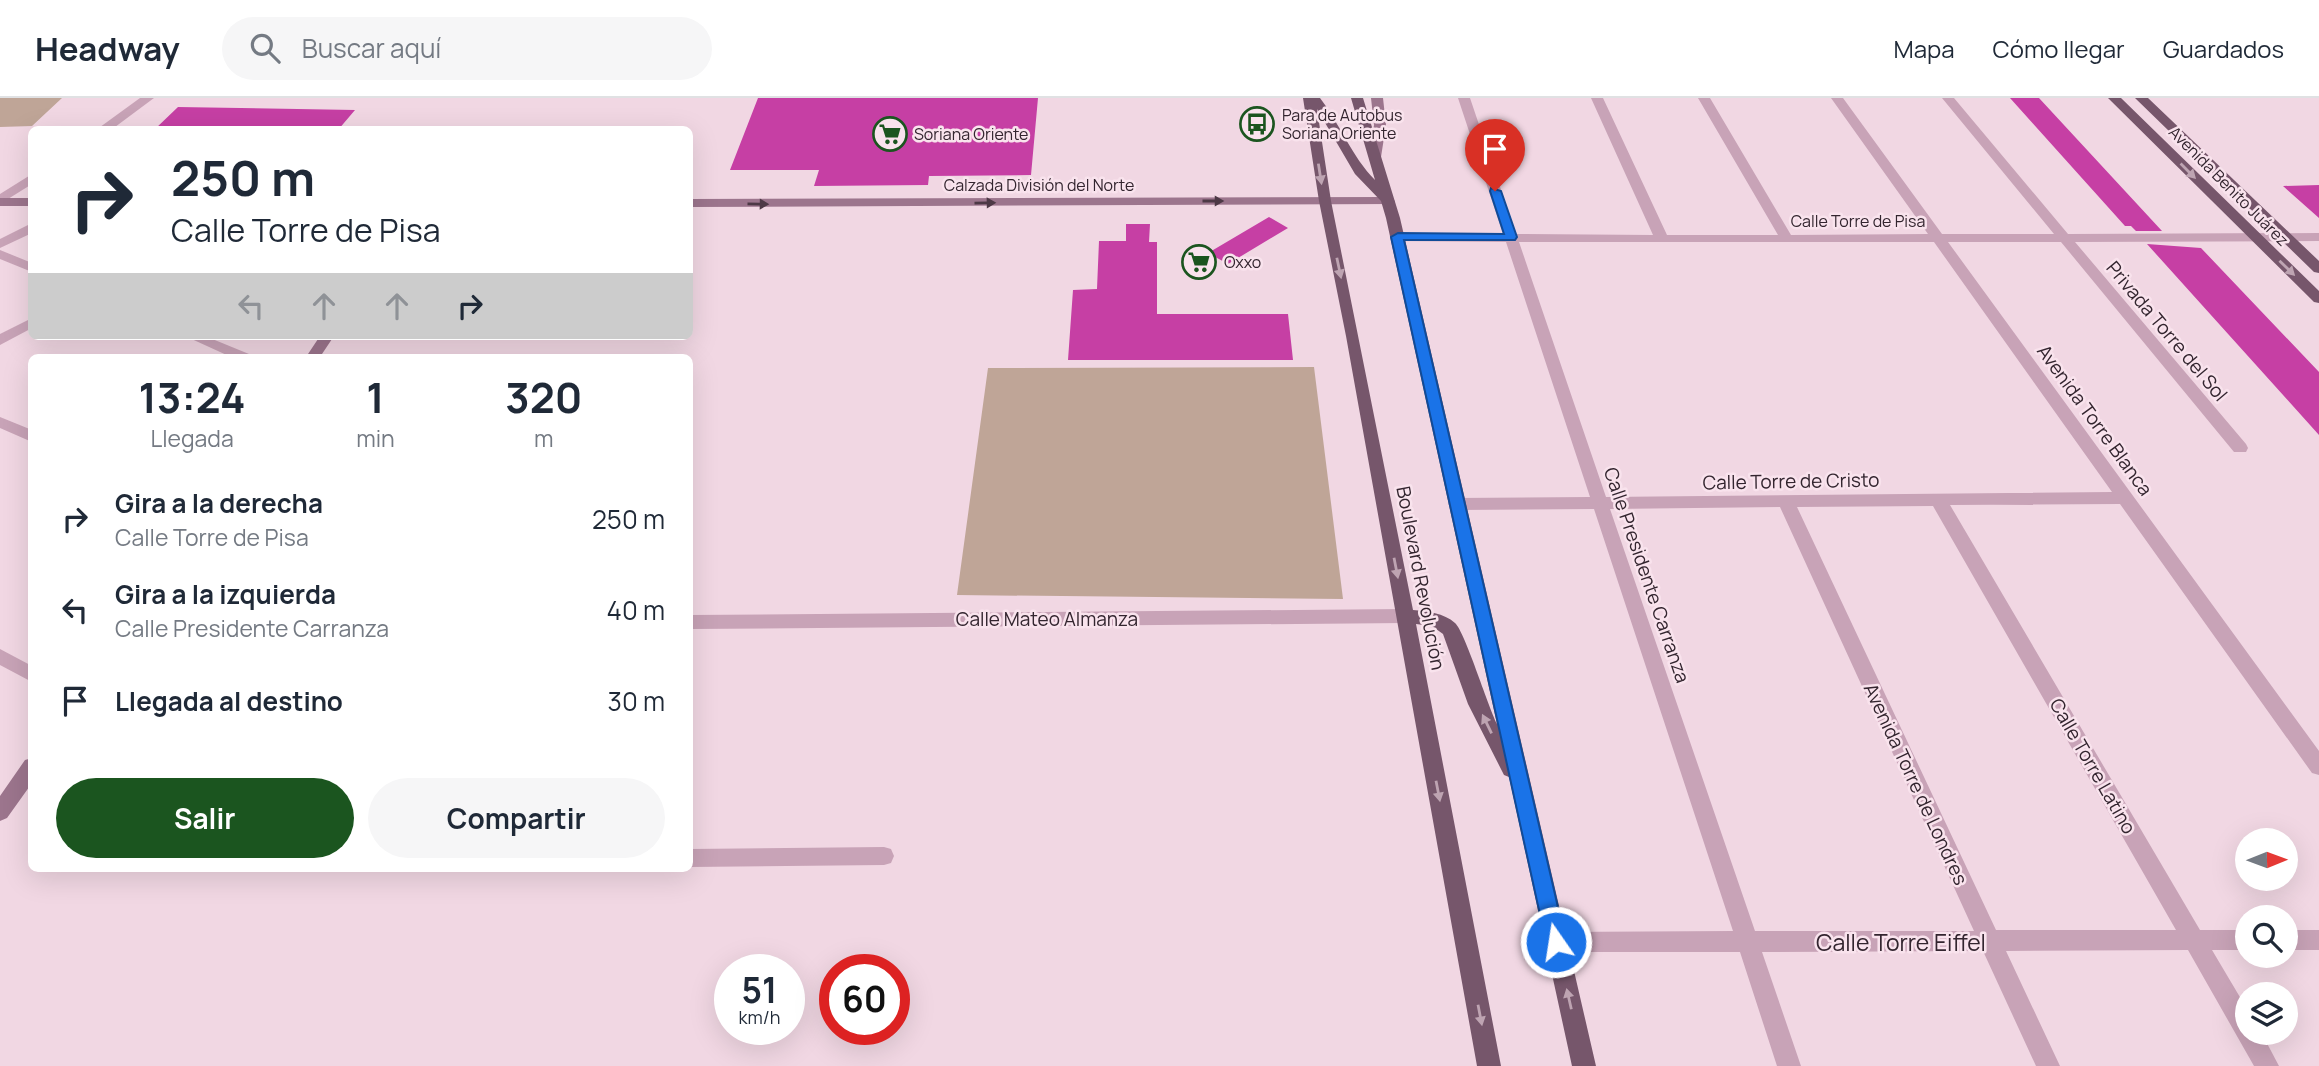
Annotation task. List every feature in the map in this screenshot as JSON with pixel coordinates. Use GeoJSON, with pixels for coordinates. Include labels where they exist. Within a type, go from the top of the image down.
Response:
{"type":"FeatureCollection","features":[{"type":"Feature","properties":{"kind":"main road"},"geometry":{"type":"LineString","coordinates":[[1312,98],[1328,116],[1359,172],[1389,201]]}},
{"type":"Feature","properties":{"kind":"main road","name":"Boulevard Revolución"},"geometry":{"type":"LineString","coordinates":[[1312,98],[1325,201],[1353,335],[1489,1066]]}},
{"type":"Feature","properties":{"kind":"main road"},"geometry":{"type":"LineString","coordinates":[[1357,98],[1398,237],[1584,1066]]}},
{"type":"Feature","properties":{"kind":"main road"},"geometry":{"type":"LineString","coordinates":[[1375,157],[1380,125],[1377,98]]}},
{"type":"Feature","properties":{"kind":"main road","name":"Avenida Benito Juárez"},"geometry":{"type":"LineString","coordinates":[[2114,98],[2319,299]]}},
{"type":"Feature","properties":{"kind":"main road","name":"Avenida Benito Juárez"},"geometry":{"type":"LineString","coordinates":[[2141,98],[2319,269]]}},
{"type":"Feature","properties":{"kind":"main road"},"geometry":{"type":"LineString","coordinates":[[0,201],[28,202]]}},
{"type":"Feature","properties":{"kind":"main road","name":"Calzada División del Norte"},"geometry":{"type":"LineString","coordinates":[[693,203],[1389,201]]}},
{"type":"Feature","properties":{"kind":"main road"},"geometry":{"type":"LineString","coordinates":[[1405,616],[1435,620],[1444,623],[1451,630],[1477,704],[1520,784]]}},
{"type":"Feature","properties":{"kind":"main road"},"geometry":{"type":"LineString","coordinates":[[0,812],[28,772]]}},
{"type":"Feature","properties":{"kind":"street"},"geometry":{"type":"LineString","coordinates":[[108,126],[148,98]]}},
{"type":"Feature","properties":{"kind":"street","name":"Calle Presidente Carranza"},"geometry":{"type":"LineString","coordinates":[[1464,98],[1789,1066]]}},
{"type":"Feature","properties":{"kind":"street"},"geometry":{"type":"LineString","coordinates":[[1597,98],[1662,239]]}},
{"type":"Feature","properties":{"kind":"street"},"geometry":{"type":"LineString","coordinates":[[1704,98],[1787,239]]}},
{"type":"Feature","properties":{"kind":"street","name":"Avenida Torre Blanca"},"geometry":{"type":"LineString","coordinates":[[1837,98],[2319,766]]}},
{"type":"Feature","properties":{"kind":"street","name":"Privada Torre del Sol"},"geometry":{"type":"LineString","coordinates":[[1948,98],[2240,448]]}},
{"type":"Feature","properties":{"kind":"street"},"geometry":{"type":"LineString","coordinates":[[0,201],[28,181]]}},
{"type":"Feature","properties":{"kind":"street"},"geometry":{"type":"LineString","coordinates":[[0,244],[28,229]]}},
{"type":"Feature","properties":{"kind":"street","name":"Calle Torre de Pisa"},"geometry":{"type":"LineString","coordinates":[[1398,237],[2319,237]]}},
{"type":"Feature","properties":{"kind":"street"},"geometry":{"type":"LineString","coordinates":[[0,254],[28,266]]}},
{"type":"Feature","properties":{"kind":"street"},"geometry":{"type":"LineString","coordinates":[[0,340],[28,324]]}},
{"type":"Feature","properties":{"kind":"street"},"geometry":{"type":"LineString","coordinates":[[202,340],[237,354]]}},
{"type":"Feature","properties":{"kind":"street"},"geometry":{"type":"LineString","coordinates":[[0,422],[28,435]]}},
{"type":"Feature","properties":{"kind":"street","name":"Calle Torre de Cristo"},"geometry":{"type":"LineString","coordinates":[[1456,504],[2126,498]]}},
{"type":"Feature","properties":{"kind":"street","name":"Calle Torre Latino"},"geometry":{"type":"LineString","coordinates":[[1938,500],[2235,1011]]}},
{"type":"Feature","properties":{"kind":"street","name":"Avenida Torre de Londres"},"geometry":{"type":"LineString","coordinates":[[1786,502],[2048,1066]]}},
{"type":"Feature","properties":{"kind":"street","name":"Calle Mateo Almanza"},"geometry":{"type":"LineString","coordinates":[[693,622],[1405,616]]}},
{"type":"Feature","properties":{"kind":"street"},"geometry":{"type":"LineString","coordinates":[[0,656],[28,672]]}},
{"type":"Feature","properties":{"kind":"street"},"geometry":{"type":"LineString","coordinates":[[693,858],[884,856]]}},
{"type":"Feature","properties":{"kind":"street","name":"Calle Torre Eiffel"},"geometry":{"type":"LineString","coordinates":[[1556,942],[2235,940]]}},
{"type":"Feature","properties":{"kind":"street"},"geometry":{"type":"LineString","coordinates":[[2298,940],[2319,940]]}},
{"type":"Feature","properties":{"kind":"street","name":"Calle Torre Latino"},"geometry":{"type":"LineString","coordinates":[[2255,1045],[2267,1066]]}},
{"type":"Feature","properties":{"kind":"shaded area"},"geometry":{"type":"Polygon","coordinates":[[[0,98],[62,98],[32,126],[0,127],[0,98]]]}},
{"type":"Feature","properties":{"kind":"shaded area"},"geometry":{"type":"Polygon","coordinates":[[[1314,367],[1343,599],[957,595],[988,368],[1314,367]]]}},
{"type":"Feature","properties":{"kind":"building","name":"Soriana Oriente"},"geometry":{"type":"Polygon","coordinates":[[[758,98],[1038,98],[1031,175],[929,176],[928,185],[814,186],[819,170],[730,170],[758,98]]]}},
{"type":"Feature","properties":{"kind":"building"},"geometry":{"type":"Polygon","coordinates":[[[2010,98],[2039,98],[2162,231],[2136,231],[2131,226],[2125,226],[2010,98]]]}},
{"type":"Feature","properties":{"kind":"building"},"geometry":{"type":"Polygon","coordinates":[[[178,107],[355,110],[341,126],[158,126],[178,107]]]}},
{"type":"Feature","properties":{"kind":"building"},"geometry":{"type":"Polygon","coordinates":[[[2319,185],[2319,218],[2283,186],[2319,185]]]}},
{"type":"Feature","properties":{"kind":"building"},"geometry":{"type":"Polygon","coordinates":[[[1269,217],[1288,228],[1228,264],[1208,253],[1269,217]]]}},
{"type":"Feature","properties":{"kind":"building"},"geometry":{"type":"Polygon","coordinates":[[[1126,224],[1150,224],[1149,242],[1157,242],[1157,314],[1288,314],[1293,360],[1068,360],[1073,290],[1097,289],[1099,241],[1126,241],[1126,224]]]}},
{"type":"Feature","properties":{"kind":"building"},"geometry":{"type":"Polygon","coordinates":[[[2147,244],[2201,248],[2319,372],[2319,435],[2147,244]]]}},
{"type":"Feature","properties":{"kind":"place","name":"Para de Autobus Soriana Oriente"},"geometry":{"type":"Point","coordinates":[1257,124]}},
{"type":"Feature","properties":{"kind":"place","name":"Soriana Oriente"},"geometry":{"type":"Point","coordinates":[890,134]}},
{"type":"Feature","properties":{"kind":"place","name":"Oxxo"},"geometry":{"type":"Point","coordinates":[1199,262]}},
{"type":"Feature","properties":{"kind":"route"},"geometry":{"type":"LineString","coordinates":[[1495,191],[1511,237],[1398,237],[1556,942]]}}]}
